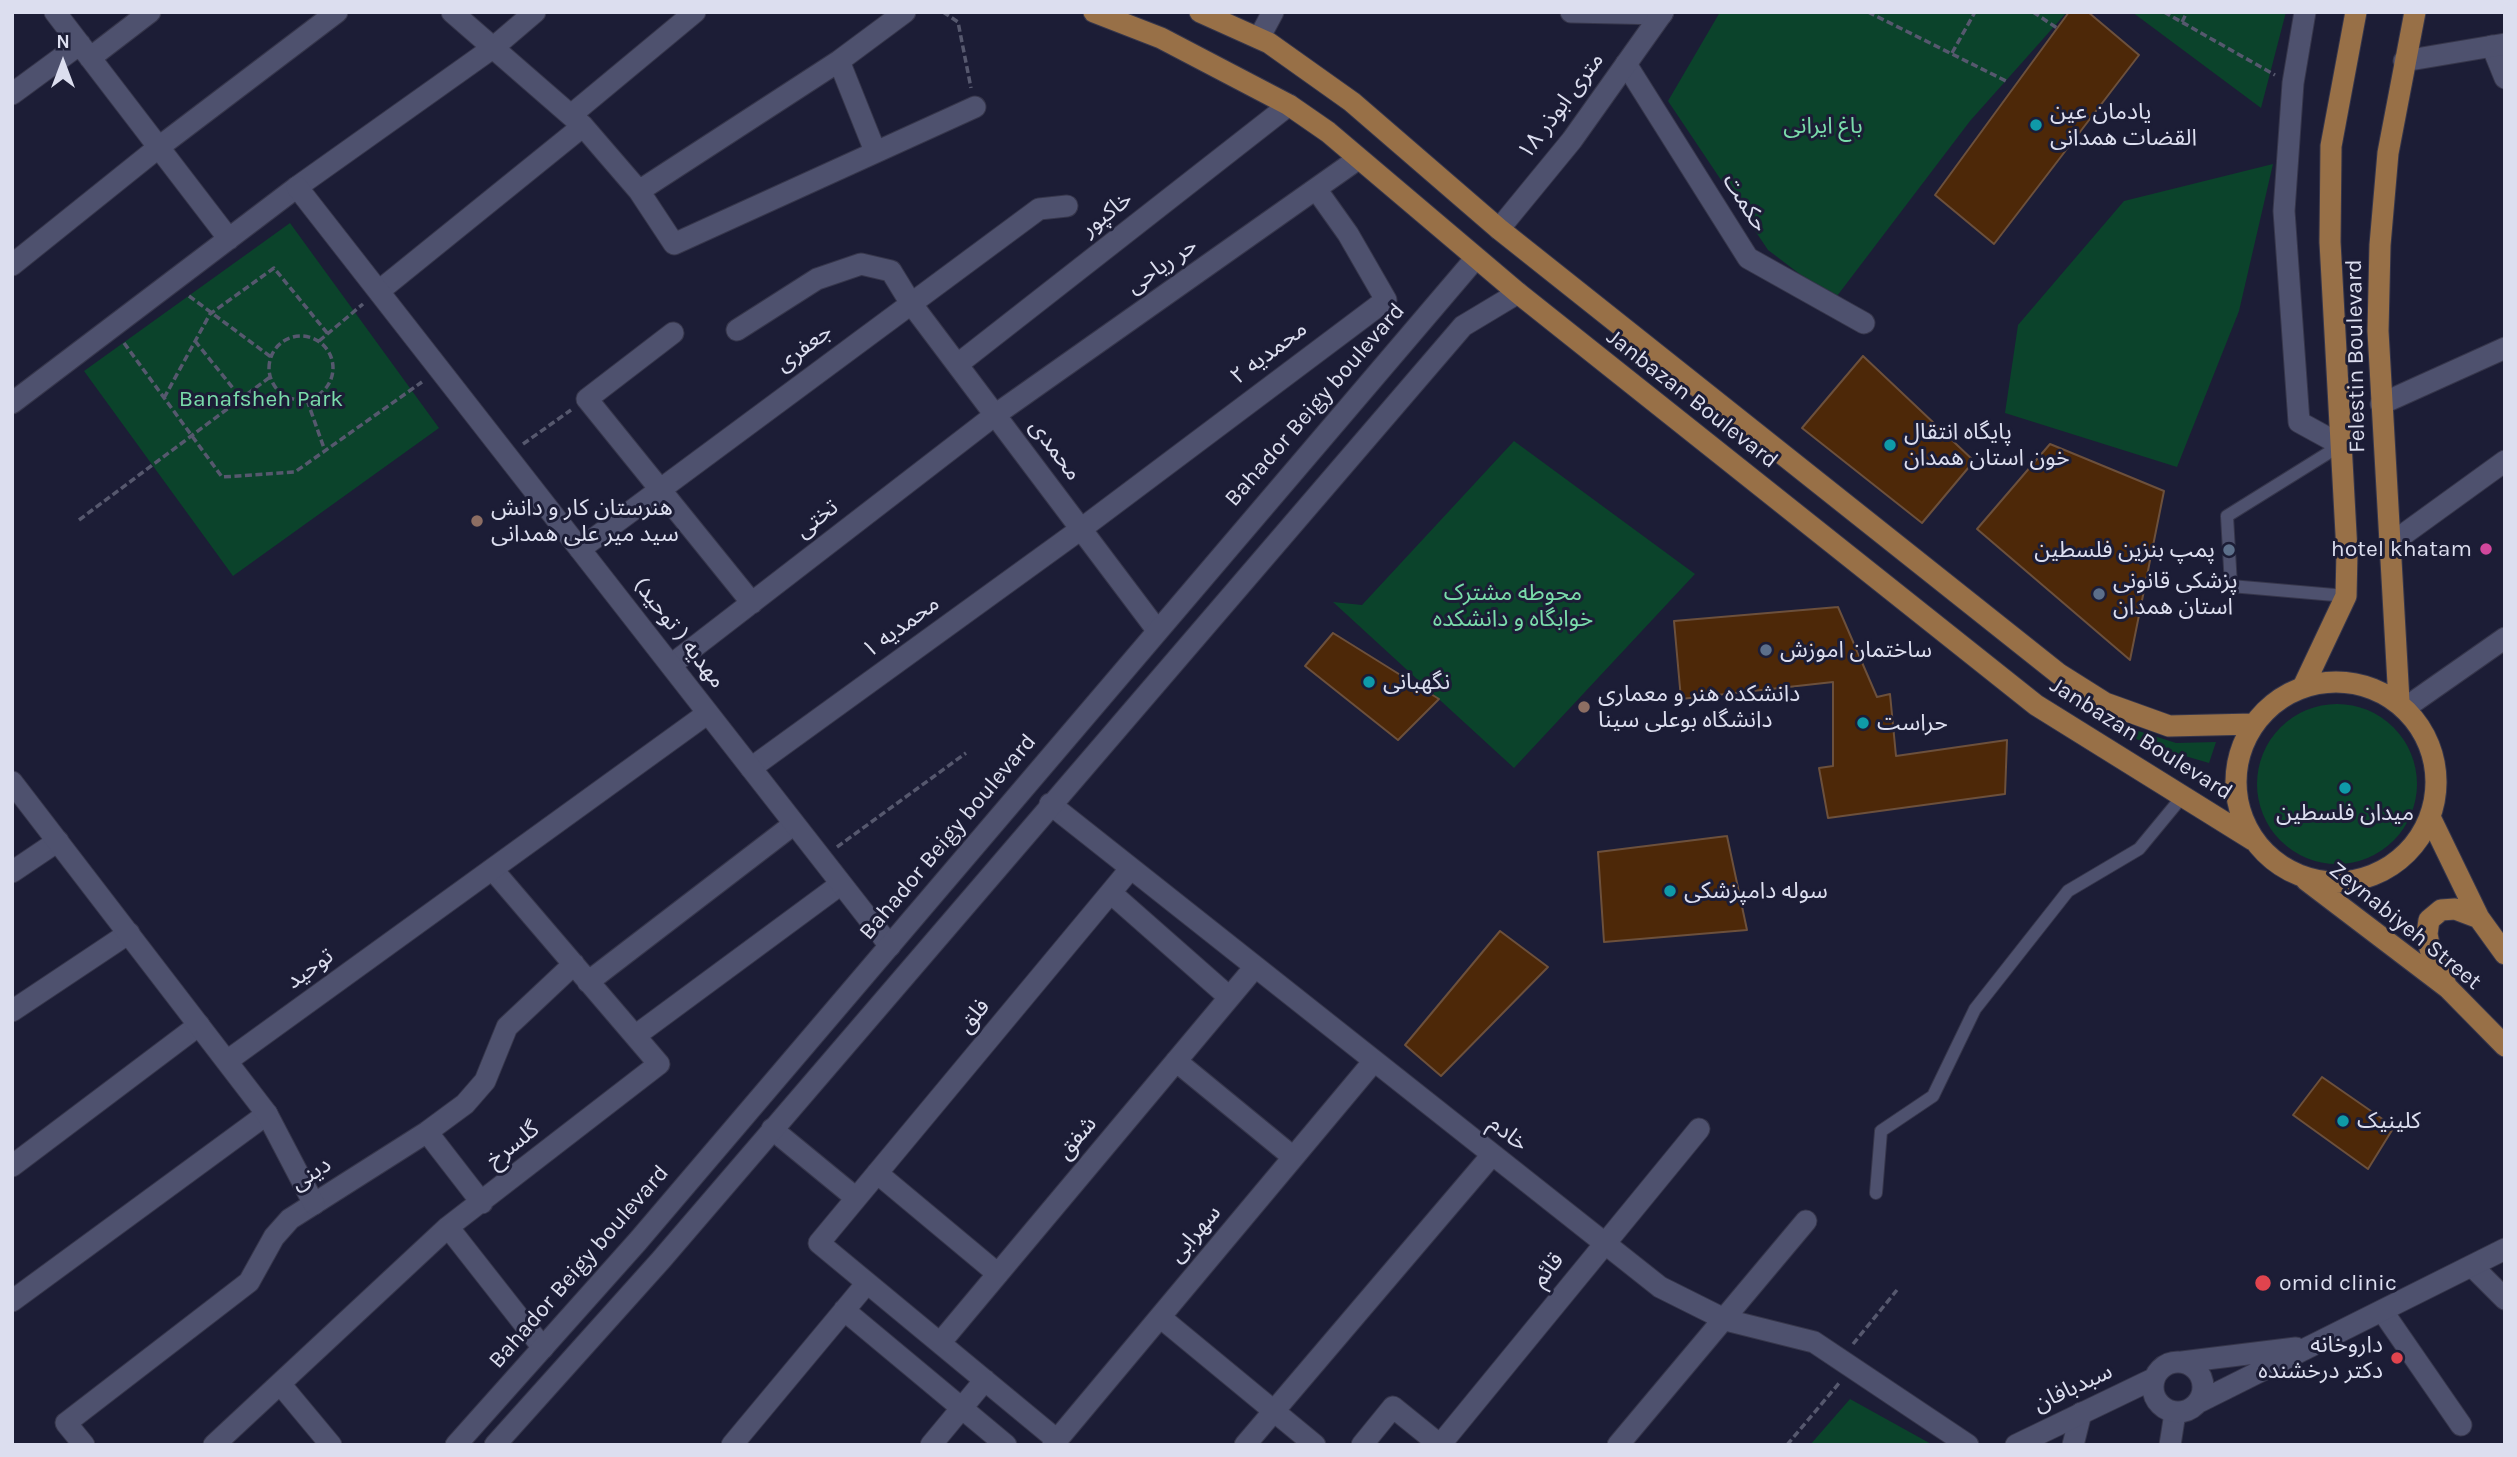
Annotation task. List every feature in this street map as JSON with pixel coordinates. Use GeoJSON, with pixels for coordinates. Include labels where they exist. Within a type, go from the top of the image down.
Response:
{"type":"FeatureCollection","features":[{"type":"Feature","properties":{"kind":"main road","name":"Janbazan Boulevard"},"geometry":{"type":"LineString","coordinates":[[1094,12],[1161,38],[1289,105],[1358,159],[1475,259],[2036,705],[2253,840]]}},
{"type":"Feature","properties":{"kind":"main road","name":"Janbazan Boulevard"},"geometry":{"type":"LineString","coordinates":[[1200,12],[1259,38],[1352,102],[1499,229],[2059,674],[2105,703],[2169,726],[2254,724]]}},
{"type":"Feature","properties":{"kind":"main road","name":"Felestin Boulevard"},"geometry":{"type":"LineString","coordinates":[[2303,687],[2346,596],[2347,552],[2330,242],[2330,146],[2356,12]]}},
{"type":"Feature","properties":{"kind":"main road","name":"Felestin Boulevard"},"geometry":{"type":"LineString","coordinates":[[2402,704],[2389,545],[2378,331],[2380,245],[2388,153],[2415,12]]}},
{"type":"Feature","properties":{"kind":"main road"},"geometry":{"type":"LineString","coordinates":[[2334,681],[2365,685],[2402,704],[2424,731],[2435,759],[2437,789],[2431,819],[2415,846],[2392,866],[2363,879],[2332,883],[2302,877],[2274,862],[2253,840],[2239,812],[2235,782],[2239,751],[2254,724],[2275,701],[2303,687],[2334,681]]}},
{"type":"Feature","properties":{"kind":"main road","name":"Zeynabiyeh Street"},"geometry":{"type":"LineString","coordinates":[[2431,819],[2479,918],[2505,954]]}},
{"type":"Feature","properties":{"kind":"main road","name":"Zeynabiyeh Street"},"geometry":{"type":"LineString","coordinates":[[2302,877],[2448,988],[2505,1046]]}},
{"type":"Feature","properties":{"kind":"main road"},"geometry":{"type":"LineString","coordinates":[[2448,988],[2430,948],[2427,934],[2429,920],[2441,910],[2455,909],[2479,918]]}},
{"type":"Feature","properties":{"kind":"street"},"geometry":{"type":"LineString","coordinates":[[55,12],[229,239]]}},
{"type":"Feature","properties":{"kind":"street"},"geometry":{"type":"LineString","coordinates":[[12,94],[150,12]]}},
{"type":"Feature","properties":{"kind":"street"},"geometry":{"type":"LineString","coordinates":[[12,265],[159,147],[337,12]]}},
{"type":"Feature","properties":{"kind":"street"},"geometry":{"type":"LineString","coordinates":[[452,12],[577,120],[639,191],[674,244],[975,107]]}},
{"type":"Feature","properties":{"kind":"street"},"geometry":{"type":"LineString","coordinates":[[12,403],[298,187],[494,47],[535,12]]}},
{"type":"Feature","properties":{"kind":"street"},"geometry":{"type":"LineString","coordinates":[[379,291],[577,120],[695,12]]}},
{"type":"Feature","properties":{"kind":"street"},"geometry":{"type":"LineString","coordinates":[[639,191],[839,61],[905,12]]}},
{"type":"Feature","properties":{"kind":"street"},"geometry":{"type":"LineString","coordinates":[[1259,38],[1273,12]]}},
{"type":"Feature","properties":{"kind":"street"},"geometry":{"type":"LineString","coordinates":[[1571,12],[1662,13]]}},
{"type":"Feature","properties":{"kind":"street"},"geometry":{"type":"LineString","coordinates":[[2305,12],[2292,83],[2284,211],[2299,422],[2341,445]]}},
{"type":"Feature","properties":{"kind":"street","name":"۱۸ متری ابوذر"},"geometry":{"type":"LineString","coordinates":[[1499,229],[1572,139],[1662,13]]}},
{"type":"Feature","properties":{"kind":"street"},"geometry":{"type":"LineString","coordinates":[[2404,61],[2498,45],[2505,78]]}},
{"type":"Feature","properties":{"kind":"street"},"geometry":{"type":"LineString","coordinates":[[839,61],[875,151]]}},
{"type":"Feature","properties":{"kind":"street","name":"حکمت"},"geometry":{"type":"LineString","coordinates":[[1626,64],[1748,258],[1864,323]]}},
{"type":"Feature","properties":{"kind":"street","name":"خاکپور"},"geometry":{"type":"LineString","coordinates":[[958,365],[1289,105]]}},
{"type":"Feature","properties":{"kind":"street","name":"حر ریاحی"},"geometry":{"type":"LineString","coordinates":[[995,415],[1358,159]]}},
{"type":"Feature","properties":{"kind":"street","name":"مهدیه ( توحید)"},"geometry":{"type":"LineString","coordinates":[[298,187],[821,859],[890,946],[912,964]]}},
{"type":"Feature","properties":{"kind":"street","name":"محمدیه ۲"},"geometry":{"type":"LineString","coordinates":[[1081,529],[1386,300],[1316,189]]}},
{"type":"Feature","properties":{"kind":"street","name":"جعفری"},"geometry":{"type":"LineString","coordinates":[[580,549],[1039,209],[1067,206]]}},
{"type":"Feature","properties":{"kind":"street","name":"Bahador Beigy boulevard"},"geometry":{"type":"LineString","coordinates":[[456,1445],[638,1241],[1475,259]]}},
{"type":"Feature","properties":{"kind":"street","name":"محمدی"},"geometry":{"type":"LineString","coordinates":[[737,330],[817,279],[861,264],[891,271],[910,302],[1157,630]]}},
{"type":"Feature","properties":{"kind":"street"},"geometry":{"type":"LineString","coordinates":[[495,1445],[661,1260],[912,964],[1462,326],[1518,293]]}},
{"type":"Feature","properties":{"kind":"street"},"geometry":{"type":"LineString","coordinates":[[673,333],[587,399],[752,603]]}},
{"type":"Feature","properties":{"kind":"street"},"geometry":{"type":"LineString","coordinates":[[2381,404],[2505,348]]}},
{"type":"Feature","properties":{"kind":"street","name":"تختی"},"geometry":{"type":"LineString","coordinates":[[671,665],[995,415]]}},
{"type":"Feature","properties":{"kind":"street"},"geometry":{"type":"LineString","coordinates":[[2389,545],[2505,461]]}},
{"type":"Feature","properties":{"kind":"street","name":"محمدیه ۱"},"geometry":{"type":"LineString","coordinates":[[751,768],[1081,529]]}},
{"type":"Feature","properties":{"kind":"street"},"geometry":{"type":"LineString","coordinates":[[2402,704],[2505,638]]}},
{"type":"Feature","properties":{"kind":"street","name":"توحید"},"geometry":{"type":"LineString","coordinates":[[227,1061],[708,713]]}},
{"type":"Feature","properties":{"kind":"street"},"geometry":{"type":"LineString","coordinates":[[12,782],[267,1114],[314,1204]]}},
{"type":"Feature","properties":{"kind":"street","name":"خادم"},"geometry":{"type":"LineString","coordinates":[[1050,804],[1660,1287],[1726,1320],[1814,1342],[1968,1445]]}},
{"type":"Feature","properties":{"kind":"street"},"geometry":{"type":"LineString","coordinates":[[588,982],[794,824]]}},
{"type":"Feature","properties":{"kind":"street"},"geometry":{"type":"LineString","coordinates":[[12,872],[58,841]]}},
{"type":"Feature","properties":{"kind":"street","name":"فلق"},"geometry":{"type":"LineString","coordinates":[[867,1283],[819,1243],[1131,868]]}},
{"type":"Feature","properties":{"kind":"street","name":"گلسرخ"},"geometry":{"type":"LineString","coordinates":[[214,1445],[448,1227],[659,1064],[493,870]]}},
{"type":"Feature","properties":{"kind":"street"},"geometry":{"type":"LineString","coordinates":[[635,1036],[841,884]]}},
{"type":"Feature","properties":{"kind":"street"},"geometry":{"type":"LineString","coordinates":[[1111,893],[1229,998]]}},
{"type":"Feature","properties":{"kind":"street"},"geometry":{"type":"LineString","coordinates":[[12,1011],[129,933]]}},
{"type":"Feature","properties":{"kind":"street","name":"دینی"},"geometry":{"type":"LineString","coordinates":[[84,1445],[66,1423],[249,1282],[274,1237],[290,1219],[427,1132],[476,1094],[497,1056],[507,1027],[574,964]]}},
{"type":"Feature","properties":{"kind":"street","name":"شفق"},"geometry":{"type":"LineString","coordinates":[[940,1343],[1255,967]]}},
{"type":"Feature","properties":{"kind":"street"},"geometry":{"type":"LineString","coordinates":[[12,1166],[199,1025]]}},
{"type":"Feature","properties":{"kind":"street"},"geometry":{"type":"LineString","coordinates":[[1176,1061],[1293,1157]]}},
{"type":"Feature","properties":{"kind":"street","name":"سهرابی"},"geometry":{"type":"LineString","coordinates":[[1055,1443],[1374,1061]]}},
{"type":"Feature","properties":{"kind":"street"},"geometry":{"type":"LineString","coordinates":[[12,1301],[267,1114]]}},
{"type":"Feature","properties":{"kind":"street"},"geometry":{"type":"LineString","coordinates":[[772,1129],[856,1198]]}},
{"type":"Feature","properties":{"kind":"street","name":"قائم"},"geometry":{"type":"LineString","coordinates":[[1362,1445],[1393,1407],[1440,1445],[1699,1129]]}},
{"type":"Feature","properties":{"kind":"street"},"geometry":{"type":"LineString","coordinates":[[427,1132],[482,1203]]}},
{"type":"Feature","properties":{"kind":"street"},"geometry":{"type":"LineString","coordinates":[[1245,1445],[1492,1155]]}},
{"type":"Feature","properties":{"kind":"street"},"geometry":{"type":"LineString","coordinates":[[877,1173],[998,1274]]}},
{"type":"Feature","properties":{"kind":"street"},"geometry":{"type":"LineString","coordinates":[[1618,1445],[1726,1320],[1806,1221]]}},
{"type":"Feature","properties":{"kind":"street"},"geometry":{"type":"LineString","coordinates":[[448,1227],[543,1348]]}},
{"type":"Feature","properties":{"kind":"street"},"geometry":{"type":"LineString","coordinates":[[2316,1345],[2168,1364],[2153,1379],[2156,1401],[2161,1407],[2175,1413],[2184,1412],[2199,1402],[2316,1345],[2383,1312],[2473,1267],[2505,1249]]}},
{"type":"Feature","properties":{"kind":"street"},"geometry":{"type":"LineString","coordinates":[[2473,1267],[2505,1299]]}},
{"type":"Feature","properties":{"kind":"street"},"geometry":{"type":"LineString","coordinates":[[732,1445],[867,1283],[985,1380],[1055,1443]]}},
{"type":"Feature","properties":{"kind":"street"},"geometry":{"type":"LineString","coordinates":[[844,1310],[1006,1445]]}},
{"type":"Feature","properties":{"kind":"street"},"geometry":{"type":"LineString","coordinates":[[2383,1312],[2461,1425]]}},
{"type":"Feature","properties":{"kind":"street"},"geometry":{"type":"LineString","coordinates":[[1160,1317],[1315,1445]]}},
{"type":"Feature","properties":{"kind":"street"},"geometry":{"type":"LineString","coordinates":[[2182,1362],[2190,1365],[2202,1377],[2202,1395],[2199,1402]]}},
{"type":"Feature","properties":{"kind":"street","name":"سبدبافان"},"geometry":{"type":"LineString","coordinates":[[2016,1445],[2153,1379]]}},
{"type":"Feature","properties":{"kind":"street"},"geometry":{"type":"LineString","coordinates":[[931,1445],[985,1380]]}},
{"type":"Feature","properties":{"kind":"street"},"geometry":{"type":"LineString","coordinates":[[281,1385],[331,1445]]}},
{"type":"Feature","properties":{"kind":"street"},"geometry":{"type":"LineString","coordinates":[[2073,1445],[2081,1413]]}},
{"type":"Feature","properties":{"kind":"street"},"geometry":{"type":"LineString","coordinates":[[2170,1445],[2175,1413]]}},
{"type":"Feature","properties":{"kind":"lane"},"geometry":{"type":"LineString","coordinates":[[2341,445],[2227,516],[2231,586],[2346,596]]}},
{"type":"Feature","properties":{"kind":"lane"},"geometry":{"type":"LineString","coordinates":[[1876,1193],[1881,1130],[1933,1096],[1975,1009],[2068,891],[2138,849],[2182,797]]}},
{"type":"Feature","properties":{"kind":"path"},"geometry":{"type":"LineString","coordinates":[[943,12],[958,22],[975,107]]}},
{"type":"Feature","properties":{"kind":"path"},"geometry":{"type":"LineString","coordinates":[[1868,12],[2006,81]]}},
{"type":"Feature","properties":{"kind":"path"},"geometry":{"type":"LineString","coordinates":[[1951,53],[1975,12]]}},
{"type":"Feature","properties":{"kind":"path"},"geometry":{"type":"LineString","coordinates":[[2033,12],[2057,29]]}},
{"type":"Feature","properties":{"kind":"path"},"geometry":{"type":"LineString","coordinates":[[2164,12],[2292,83]]}},
{"type":"Feature","properties":{"kind":"path"},"geometry":{"type":"LineString","coordinates":[[2182,22],[2187,12]]}},
{"type":"Feature","properties":{"kind":"path"},"geometry":{"type":"LineString","coordinates":[[164,398],[210,314],[274,268],[328,334]]}},
{"type":"Feature","properties":{"kind":"path"},"geometry":{"type":"LineString","coordinates":[[173,281],[210,314],[271,357]]}},
{"type":"Feature","properties":{"kind":"path"},"geometry":{"type":"LineString","coordinates":[[319,341],[379,291]]}},
{"type":"Feature","properties":{"kind":"path"},"geometry":{"type":"LineString","coordinates":[[112,327],[222,477],[295,472],[440,370]]}},
{"type":"Feature","properties":{"kind":"path"},"geometry":{"type":"LineString","coordinates":[[305,336],[319,341],[332,355],[334,374],[324,391],[307,400],[291,399],[278,390],[270,377],[271,357],[279,345],[291,338],[305,336]]}},
{"type":"Feature","properties":{"kind":"path"},"geometry":{"type":"LineString","coordinates":[[195,341],[241,398]]}},
{"type":"Feature","properties":{"kind":"path"},"geometry":{"type":"LineString","coordinates":[[79,520],[270,377]]}},
{"type":"Feature","properties":{"kind":"path"},"geometry":{"type":"LineString","coordinates":[[507,455],[587,399]]}},
{"type":"Feature","properties":{"kind":"path"},"geometry":{"type":"LineString","coordinates":[[307,400],[325,451]]}},
{"type":"Feature","properties":{"kind":"path"},"geometry":{"type":"LineString","coordinates":[[821,859],[967,753]]}},
{"type":"Feature","properties":{"kind":"path"},"geometry":{"type":"LineString","coordinates":[[1787,1445],[1897,1290]]}},
{"type":"Feature","properties":{"kind":"green space","name":"باغ ایرانی"},"geometry":{"type":"Polygon","coordinates":[[[1720,12],[2067,12],[1970,121],[1834,300],[1768,250],[1668,101],[1720,12]]]}},
{"type":"Feature","properties":{"kind":"green space"},"geometry":{"type":"Polygon","coordinates":[[[2132,12],[2286,12],[2261,108],[2132,12]]]}},
{"type":"Feature","properties":{"kind":"green space"},"geometry":{"type":"Polygon","coordinates":[[[2273,164],[2239,311],[2177,467],[2005,413],[2018,325],[2124,201],[2273,164]]]}},
{"type":"Feature","properties":{"kind":"green space","name":"Banafsheh Park"},"geometry":{"type":"Polygon","coordinates":[[[290,223],[439,428],[233,576],[84,371],[290,223]]]}},
{"type":"Feature","properties":{"kind":"green space","name":"محوطه مشترک خوابگاه و دانشکده"},"geometry":{"type":"Polygon","coordinates":[[[1514,441],[1695,574],[1514,768],[1333,602],[1362,605],[1514,441]]]}},
{"type":"Feature","properties":{"kind":"green space"},"geometry":{"type":"Polygon","coordinates":[[[2337,704],[2368,710],[2393,728],[2411,753],[2417,784],[2411,815],[2393,840],[2368,858],[2337,864],[2306,858],[2281,840],[2263,815],[2257,784],[2263,753],[2281,728],[2306,710],[2337,704]]]}},
{"type":"Feature","properties":{"kind":"green space"},"geometry":{"type":"Polygon","coordinates":[[[2126,727],[2176,743],[2216,742],[2209,763],[2151,746],[2122,732],[2126,727]]]}},
{"type":"Feature","properties":{"kind":"green space"},"geometry":{"type":"Polygon","coordinates":[[[1850,1399],[1933,1445],[1810,1445],[1850,1399]]]}},
{"type":"Feature","properties":{"kind":"building","name":"یادمان عین القضات همدانی"},"geometry":{"type":"Polygon","coordinates":[[[2069,12],[2088,12],[2139,55],[1994,244],[1935,195],[2069,12]]]}},
{"type":"Feature","properties":{"kind":"building","name":"پایگاه انتقال خون استان همدان"},"geometry":{"type":"Polygon","coordinates":[[[1863,356],[1974,461],[1922,523],[1802,428],[1863,356]]]}},
{"type":"Feature","properties":{"kind":"building","name":"پزشکی قانونی استان همدان"},"geometry":{"type":"Polygon","coordinates":[[[2050,444],[2164,491],[2130,660],[1977,529],[2050,444]]]}},
{"type":"Feature","properties":{"kind":"building"},"geometry":{"type":"Polygon","coordinates":[[[1838,607],[1877,697],[1890,694],[1896,756],[2007,740],[2005,794],[1828,818],[1819,768],[1833,766],[1833,682],[1681,699],[1674,621],[1838,607]]]}},
{"type":"Feature","properties":{"kind":"building","name":"نگهبانی"},"geometry":{"type":"Polygon","coordinates":[[[1333,633],[1439,699],[1398,740],[1305,666],[1333,633]]]}},
{"type":"Feature","properties":{"kind":"building","name":"سوله دامپزشکی"},"geometry":{"type":"Polygon","coordinates":[[[1727,836],[1747,930],[1604,942],[1598,852],[1727,836]]]}},
{"type":"Feature","properties":{"kind":"building"},"geometry":{"type":"Polygon","coordinates":[[[1500,931],[1548,967],[1441,1076],[1405,1045],[1500,931]]]}},
{"type":"Feature","properties":{"kind":"building","name":"کلینیک"},"geometry":{"type":"Polygon","coordinates":[[[2322,1077],[2394,1127],[2368,1169],[2293,1115],[2322,1077]]]}},
{"type":"Feature","properties":{"kind":"place","name":"یادمان عین القضات همدانی"},"geometry":{"type":"Point","coordinates":[2036,125]}},
{"type":"Feature","properties":{"kind":"place","name":"پایگاه انتقال خون استان همدان"},"geometry":{"type":"Point","coordinates":[1890,445]}},
{"type":"Feature","properties":{"kind":"place","name":"هنرستان کار و دانش سید میر علی همدانی"},"geometry":{"type":"Point","coordinates":[477,521]}},
{"type":"Feature","properties":{"kind":"place","name":"hotel khatam"},"geometry":{"type":"Point","coordinates":[2486,549]}},
{"type":"Feature","properties":{"kind":"place","name":"پمپ بنزین فلسطین"},"geometry":{"type":"Point","coordinates":[2229,550]}},
{"type":"Feature","properties":{"kind":"place","name":"پزشکی قانونی استان همدان"},"geometry":{"type":"Point","coordinates":[2099,594]}},
{"type":"Feature","properties":{"kind":"place","name":"ساختمان اموزش"},"geometry":{"type":"Point","coordinates":[1766,650]}},
{"type":"Feature","properties":{"kind":"place","name":"نگهبانی"},"geometry":{"type":"Point","coordinates":[1369,682]}},
{"type":"Feature","properties":{"kind":"place","name":"دانشکده هنر و معماری دانشگاه بوعلی سینا"},"geometry":{"type":"Point","coordinates":[1584,707]}},
{"type":"Feature","properties":{"kind":"place","name":"حراست"},"geometry":{"type":"Point","coordinates":[1863,723]}},
{"type":"Feature","properties":{"kind":"place","name":"میدان فلسطین"},"geometry":{"type":"Point","coordinates":[2345,788]}},
{"type":"Feature","properties":{"kind":"place","name":"سوله دامپزشکی"},"geometry":{"type":"Point","coordinates":[1670,891]}},
{"type":"Feature","properties":{"kind":"place","name":"کلینیک"},"geometry":{"type":"Point","coordinates":[2343,1121]}},
{"type":"Feature","properties":{"kind":"place","name":"omid clinic"},"geometry":{"type":"Point","coordinates":[2263,1283]}},
{"type":"Feature","properties":{"kind":"place","name":"داروخانه دکتر درخشنده"},"geometry":{"type":"Point","coordinates":[2397,1358]}}]}
